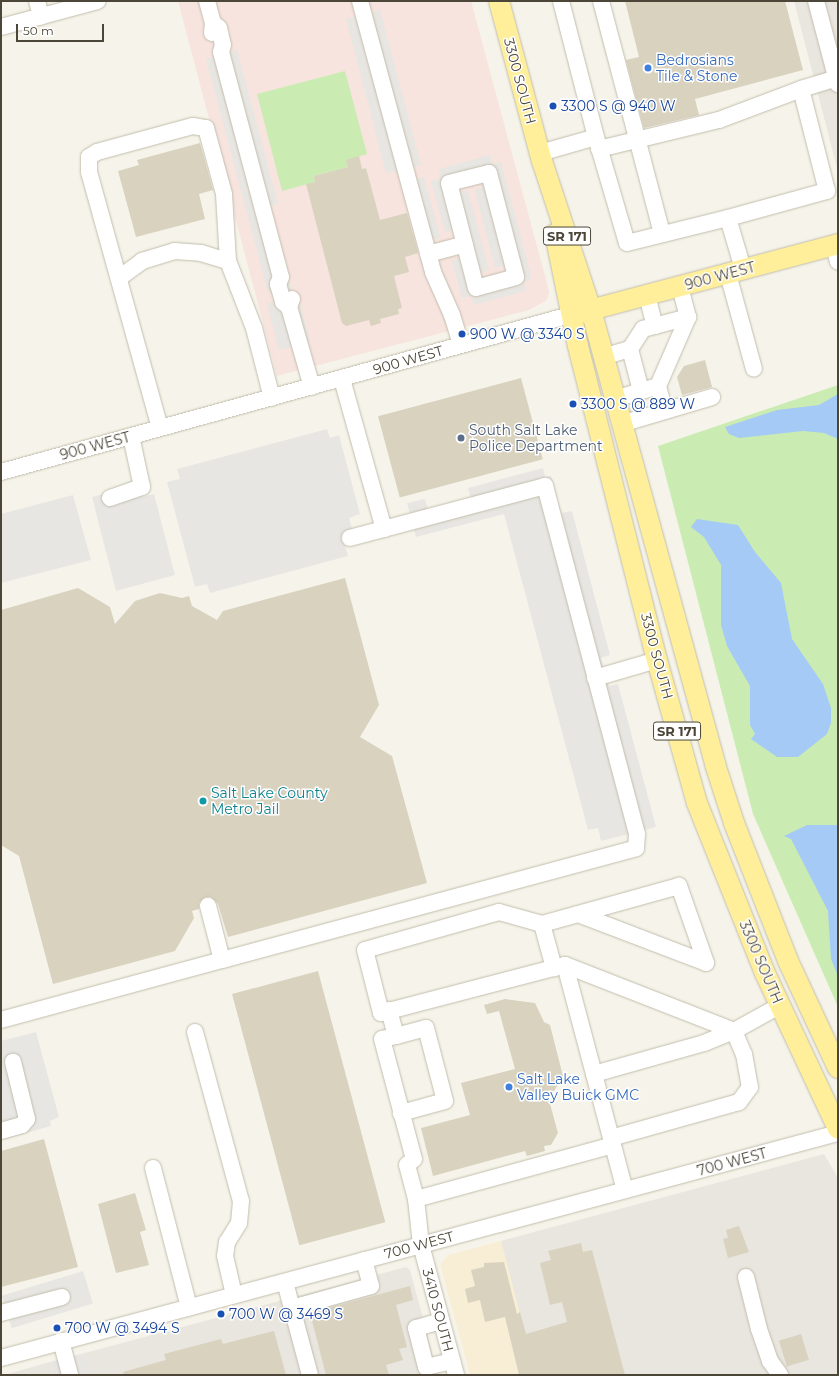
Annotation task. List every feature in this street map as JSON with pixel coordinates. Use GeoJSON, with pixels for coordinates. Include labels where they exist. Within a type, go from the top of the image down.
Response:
{"type":"FeatureCollection","features":[{"type":"Feature","properties":{"kind":"main road","name":"3300 SOUTH"},"geometry":{"type":"LineString","coordinates":[[499,1],[541,157],[591,310],[621,424],[734,823],[789,963],[838,1068]]}},
{"type":"Feature","properties":{"kind":"main road","name":"3300 SOUTH"},"geometry":{"type":"LineString","coordinates":[[541,157],[570,315],[657,660],[709,837],[779,1006],[838,1129]]}},
{"type":"Feature","properties":{"kind":"main road","name":"900 WEST"},"geometry":{"type":"LineString","coordinates":[[570,315],[736,272],[837,250]]}},
{"type":"Feature","properties":{"kind":"street"},"geometry":{"type":"LineString","coordinates":[[37,1],[41,16]]}},
{"type":"Feature","properties":{"kind":"street"},"geometry":{"type":"LineString","coordinates":[[1,27],[98,1]]}},
{"type":"Feature","properties":{"kind":"street"},"geometry":{"type":"LineString","coordinates":[[207,1],[213,23],[219,28],[223,44],[221,52],[281,277],[278,284],[283,302],[289,307],[312,387]]}},
{"type":"Feature","properties":{"kind":"street"},"geometry":{"type":"LineString","coordinates":[[360,1],[428,254],[461,345]]}},
{"type":"Feature","properties":{"kind":"street"},"geometry":{"type":"LineString","coordinates":[[561,1],[598,143],[627,243],[828,191],[802,89]]}},
{"type":"Feature","properties":{"kind":"street"},"geometry":{"type":"LineString","coordinates":[[602,1],[662,234]]}},
{"type":"Feature","properties":{"kind":"street"},"geometry":{"type":"LineString","coordinates":[[541,157],[598,143],[637,141],[719,120],[802,89],[838,80],[816,1]]}},
{"type":"Feature","properties":{"kind":"street"},"geometry":{"type":"LineString","coordinates":[[160,428],[89,172],[89,157],[97,152],[200,125],[206,128],[219,166],[228,261],[258,347],[272,398]]}},
{"type":"Feature","properties":{"kind":"street"},"geometry":{"type":"LineString","coordinates":[[489,173],[516,277],[476,288],[465,244],[449,183],[489,173]]}},
{"type":"Feature","properties":{"kind":"street"},"geometry":{"type":"LineString","coordinates":[[728,218],[736,272],[754,369]]}},
{"type":"Feature","properties":{"kind":"street"},"geometry":{"type":"LineString","coordinates":[[428,254],[465,244]]}},
{"type":"Feature","properties":{"kind":"street"},"geometry":{"type":"LineString","coordinates":[[119,278],[142,261],[174,251],[201,253],[228,261]]}},
{"type":"Feature","properties":{"kind":"street"},"geometry":{"type":"LineString","coordinates":[[665,411],[658,386],[688,317],[680,286]]}},
{"type":"Feature","properties":{"kind":"street"},"geometry":{"type":"LineString","coordinates":[[647,295],[655,326]]}},
{"type":"Feature","properties":{"kind":"street","name":"900 WEST"},"geometry":{"type":"LineString","coordinates":[[1,472],[570,315]]}},
{"type":"Feature","properties":{"kind":"street"},"geometry":{"type":"LineString","coordinates":[[604,357],[630,349],[643,329],[688,317]]}},
{"type":"Feature","properties":{"kind":"street"},"geometry":{"type":"LineString","coordinates":[[630,349],[641,391]]}},
{"type":"Feature","properties":{"kind":"street"},"geometry":{"type":"LineString","coordinates":[[342,379],[384,529]]}},
{"type":"Feature","properties":{"kind":"street"},"geometry":{"type":"LineString","coordinates":[[615,398],[658,386]]}},
{"type":"Feature","properties":{"kind":"street"},"geometry":{"type":"LineString","coordinates":[[621,424],[712,397]]}},
{"type":"Feature","properties":{"kind":"street"},"geometry":{"type":"LineString","coordinates":[[110,498],[142,487],[131,436]]}},
{"type":"Feature","properties":{"kind":"street"},"geometry":{"type":"LineString","coordinates":[[1,1020],[636,848],[637,834],[545,486],[350,538]]}},
{"type":"Feature","properties":{"kind":"street"},"geometry":{"type":"LineString","coordinates":[[595,678],[657,660]]}},
{"type":"Feature","properties":{"kind":"street"},"geometry":{"type":"LineString","coordinates":[[416,1198],[612,1141],[739,1102],[750,1087],[744,1054],[734,1031],[560,966],[381,1013],[364,950],[499,912],[542,924],[578,914],[679,886],[706,963],[578,914]]}},
{"type":"Feature","properties":{"kind":"street"},"geometry":{"type":"LineString","coordinates":[[208,906],[222,960]]}},
{"type":"Feature","properties":{"kind":"street"},"geometry":{"type":"LineString","coordinates":[[542,924],[560,966],[594,1074],[625,1190]]}},
{"type":"Feature","properties":{"kind":"street"},"geometry":{"type":"LineString","coordinates":[[594,1074],[704,1043],[734,1031],[779,1006]]}},
{"type":"Feature","properties":{"kind":"street"},"geometry":{"type":"LineString","coordinates":[[389,1010],[396,1036]]}},
{"type":"Feature","properties":{"kind":"street"},"geometry":{"type":"LineString","coordinates":[[426,1028],[445,1101],[402,1113],[382,1040],[396,1036],[426,1028]]}},
{"type":"Feature","properties":{"kind":"street"},"geometry":{"type":"LineString","coordinates":[[195,1032],[241,1201],[240,1219],[227,1242],[225,1256],[234,1295]]}},
{"type":"Feature","properties":{"kind":"street"},"geometry":{"type":"LineString","coordinates":[[1,1131],[22,1125],[27,1119],[13,1062]]}},
{"type":"Feature","properties":{"kind":"street","name":"3410 SOUTH"},"geometry":{"type":"LineString","coordinates":[[402,1113],[414,1159],[407,1165],[416,1198],[421,1245],[454,1368]]}},
{"type":"Feature","properties":{"kind":"street","name":"700 WEST"},"geometry":{"type":"LineString","coordinates":[[1,1358],[838,1133]]}},
{"type":"Feature","properties":{"kind":"street"},"geometry":{"type":"LineString","coordinates":[[154,1168],[189,1307]]}},
{"type":"Feature","properties":{"kind":"street"},"geometry":{"type":"LineString","coordinates":[[292,1308],[371,1286],[364,1260]]}},
{"type":"Feature","properties":{"kind":"street"},"geometry":{"type":"LineString","coordinates":[[327,1270],[334,1296]]}},
{"type":"Feature","properties":{"kind":"street"},"geometry":{"type":"LineString","coordinates":[[746,1277],[759,1330],[770,1361],[780,1375]]}},
{"type":"Feature","properties":{"kind":"street"},"geometry":{"type":"LineString","coordinates":[[285,1282],[310,1375]]}},
{"type":"Feature","properties":{"kind":"street"},"geometry":{"type":"LineString","coordinates":[[1,1313],[62,1297]]}},
{"type":"Feature","properties":{"kind":"street"},"geometry":{"type":"LineString","coordinates":[[441,1321],[416,1328],[426,1367],[454,1368]]}},
{"type":"Feature","properties":{"kind":"street"},"geometry":{"type":"LineString","coordinates":[[61,1341],[70,1375]]}},
{"type":"Feature","properties":{"kind":"shaded area"},"geometry":{"type":"Polygon","coordinates":[[[178,1],[471,1],[549,291],[547,300],[529,310],[277,376],[178,1]]]}},
{"type":"Feature","properties":{"kind":"shaded area"},"geometry":{"type":"Polygon","coordinates":[[[794,1],[838,1],[838,172],[794,1]]]}},
{"type":"Feature","properties":{"kind":"shaded area"},"geometry":{"type":"Polygon","coordinates":[[[380,10],[421,165],[397,174],[394,171],[386,173],[346,19],[380,10]]]}},
{"type":"Feature","properties":{"kind":"shaded area"},"geometry":{"type":"Polygon","coordinates":[[[237,50],[278,204],[269,207],[285,270],[294,295],[298,296],[310,342],[279,350],[267,303],[277,301],[275,291],[268,292],[206,59],[237,50]]]}},
{"type":"Feature","properties":{"kind":"shaded area"},"geometry":{"type":"Polygon","coordinates":[[[490,155],[493,164],[501,162],[532,279],[524,282],[525,291],[474,305],[471,296],[462,298],[452,261],[461,257],[454,230],[445,232],[431,181],[440,178],[439,169],[490,155]],[[480,182],[460,188],[459,191],[468,191],[489,270],[481,272],[483,278],[505,272],[506,269],[503,266],[495,268],[475,190],[482,188],[480,182]]]}},
{"type":"Feature","properties":{"kind":"shaded area"},"geometry":{"type":"Polygon","coordinates":[[[424,177],[440,238],[432,240],[415,179],[424,177]]]}},
{"type":"Feature","properties":{"kind":"shaded area"},"geometry":{"type":"Polygon","coordinates":[[[327,429],[330,438],[339,435],[360,514],[349,518],[356,543],[345,546],[348,556],[210,593],[207,584],[195,587],[167,482],[180,479],[177,469],[327,429]]]}},
{"type":"Feature","properties":{"kind":"shaded area"},"geometry":{"type":"Polygon","coordinates":[[[543,468],[545,477],[551,476],[561,513],[572,511],[610,655],[601,658],[609,686],[618,684],[656,827],[601,841],[598,828],[588,830],[504,514],[416,537],[407,503],[425,499],[428,510],[471,499],[468,488],[543,468]]]}},
{"type":"Feature","properties":{"kind":"shaded area"},"geometry":{"type":"Polygon","coordinates":[[[129,487],[142,497],[154,494],[175,575],[116,591],[92,497],[129,487]]]}},
{"type":"Feature","properties":{"kind":"shaded area"},"geometry":{"type":"Polygon","coordinates":[[[73,495],[91,560],[1,583],[1,514],[73,495]]]}},
{"type":"Feature","properties":{"kind":"shaded area"},"geometry":{"type":"Polygon","coordinates":[[[36,1032],[59,1117],[50,1121],[51,1126],[1,1140],[1,1041],[36,1032]]]}},
{"type":"Feature","properties":{"kind":"shaded area"},"geometry":{"type":"Polygon","coordinates":[[[824,1154],[838,1178],[838,1375],[536,1375],[501,1241],[824,1154]]]}},
{"type":"Feature","properties":{"kind":"shaded area"},"geometry":{"type":"Polygon","coordinates":[[[501,1241],[536,1375],[470,1375],[440,1264],[448,1255],[501,1241]]]}},
{"type":"Feature","properties":{"kind":"shaded area"},"geometry":{"type":"Polygon","coordinates":[[[406,1267],[410,1270],[438,1375],[91,1375],[85,1353],[406,1267]]]}},
{"type":"Feature","properties":{"kind":"shaded area"},"geometry":{"type":"Polygon","coordinates":[[[83,1271],[93,1304],[12,1328],[2,1296],[83,1271]]]}},
{"type":"Feature","properties":{"kind":"shaded area"},"geometry":{"type":"Polygon","coordinates":[[[85,1353],[91,1375],[53,1375],[50,1362],[85,1353]]]}},
{"type":"Feature","properties":{"kind":"shaded area"},"geometry":{"type":"Polygon","coordinates":[[[50,1362],[53,1375],[4,1375],[50,1362]]]}},
{"type":"Feature","properties":{"kind":"green space"},"geometry":{"type":"Polygon","coordinates":[[[345,71],[367,154],[347,160],[348,167],[314,176],[315,182],[282,191],[257,94],[345,71]]]}},
{"type":"Feature","properties":{"kind":"green space"},"geometry":{"type":"Polygon","coordinates":[[[838,385],[838,1007],[753,814],[658,446],[838,385]]]}},
{"type":"Feature","properties":{"kind":"water"},"geometry":{"type":"Polygon","coordinates":[[[838,394],[838,439],[824,433],[803,431],[739,438],[729,434],[725,427],[777,410],[819,405],[838,394]]]}},
{"type":"Feature","properties":{"kind":"water"},"geometry":{"type":"Polygon","coordinates":[[[697,519],[738,525],[755,552],[781,583],[792,639],[823,684],[831,708],[831,723],[827,734],[798,757],[777,757],[751,739],[755,734],[750,725],[750,686],[727,646],[721,625],[721,565],[704,537],[691,527],[697,519]]]}},
{"type":"Feature","properties":{"kind":"water"},"geometry":{"type":"Polygon","coordinates":[[[807,825],[838,825],[838,976],[831,959],[828,911],[791,839],[784,836],[807,825]]]}},
{"type":"Feature","properties":{"kind":"building"},"geometry":{"type":"Polygon","coordinates":[[[625,1],[785,1],[803,70],[695,99],[699,115],[644,128],[626,60],[639,57],[625,1]]]}},
{"type":"Feature","properties":{"kind":"building"},"geometry":{"type":"Polygon","coordinates":[[[200,143],[213,190],[199,194],[205,219],[136,237],[118,171],[139,165],[137,160],[200,143]]]}},
{"type":"Feature","properties":{"kind":"building"},"geometry":{"type":"Polygon","coordinates":[[[359,156],[362,169],[366,168],[380,220],[407,213],[418,253],[405,257],[409,272],[394,276],[402,308],[398,309],[399,314],[380,319],[381,323],[371,326],[369,320],[346,326],[342,323],[306,184],[315,182],[314,176],[348,167],[346,160],[359,156]]]}},
{"type":"Feature","properties":{"kind":"building"},"geometry":{"type":"Polygon","coordinates":[[[705,360],[712,387],[682,395],[677,377],[684,366],[705,360]]]}},
{"type":"Feature","properties":{"kind":"building","name":"South Salt Lake Police Department"},"geometry":{"type":"Polygon","coordinates":[[[521,378],[543,459],[400,497],[378,416],[521,378]]]}},
{"type":"Feature","properties":{"kind":"building","name":"Salt Lake County Metro Jail"},"geometry":{"type":"Polygon","coordinates":[[[345,578],[379,705],[360,737],[392,756],[427,883],[228,937],[218,904],[211,897],[205,897],[199,903],[199,909],[192,911],[194,918],[175,951],[53,984],[19,856],[1,845],[1,610],[78,588],[110,607],[115,624],[135,601],[160,593],[182,598],[189,596],[192,606],[217,620],[223,611],[345,578]]]}},
{"type":"Feature","properties":{"kind":"building"},"geometry":{"type":"Polygon","coordinates":[[[318,971],[385,1222],[299,1245],[232,994],[318,971]]]}},
{"type":"Feature","properties":{"kind":"building","name":"Salt Lake Valley Buick GMC"},"geometry":{"type":"Polygon","coordinates":[[[505,999],[535,1003],[544,1022],[550,1025],[563,1076],[554,1091],[547,1093],[558,1133],[551,1145],[544,1146],[545,1151],[527,1156],[525,1151],[433,1176],[421,1128],[470,1115],[461,1083],[515,1069],[499,1011],[487,1014],[484,1005],[505,999]]]}},
{"type":"Feature","properties":{"kind":"building"},"geometry":{"type":"Polygon","coordinates":[[[44,1139],[78,1267],[1,1287],[1,1151],[44,1139]]]}},
{"type":"Feature","properties":{"kind":"building"},"geometry":{"type":"Polygon","coordinates":[[[135,1193],[146,1230],[140,1232],[149,1265],[116,1273],[98,1204],[135,1193]]]}},
{"type":"Feature","properties":{"kind":"building"},"geometry":{"type":"Polygon","coordinates":[[[739,1226],[749,1252],[728,1258],[723,1239],[728,1238],[726,1230],[739,1226]]]}},
{"type":"Feature","properties":{"kind":"building"},"geometry":{"type":"Polygon","coordinates":[[[581,1243],[583,1252],[592,1250],[625,1375],[519,1375],[505,1317],[485,1322],[480,1300],[468,1303],[465,1289],[475,1286],[471,1270],[484,1267],[484,1263],[504,1262],[517,1314],[520,1312],[526,1334],[567,1322],[562,1302],[550,1305],[540,1263],[551,1260],[548,1251],[581,1243]]]}},
{"type":"Feature","properties":{"kind":"building"},"geometry":{"type":"Polygon","coordinates":[[[410,1286],[413,1300],[396,1305],[407,1347],[399,1349],[403,1360],[386,1365],[389,1375],[326,1375],[310,1313],[410,1286]]]}},
{"type":"Feature","properties":{"kind":"building"},"geometry":{"type":"Polygon","coordinates":[[[274,1331],[286,1375],[124,1375],[123,1372],[166,1360],[164,1354],[221,1339],[223,1344],[274,1331]]]}},
{"type":"Feature","properties":{"kind":"building"},"geometry":{"type":"Polygon","coordinates":[[[801,1334],[809,1360],[787,1367],[779,1341],[801,1334]]]}},
{"type":"Feature","properties":{"kind":"place","name":"Bedrosians Tile & Stone"},"geometry":{"type":"Point","coordinates":[648,68]}},
{"type":"Feature","properties":{"kind":"place","name":"3300 S @ 940 W"},"geometry":{"type":"Point","coordinates":[553,106]}},
{"type":"Feature","properties":{"kind":"place","name":"900 W @ 3340 S"},"geometry":{"type":"Point","coordinates":[462,334]}},
{"type":"Feature","properties":{"kind":"place","name":"3300 S @ 889 W"},"geometry":{"type":"Point","coordinates":[573,404]}},
{"type":"Feature","properties":{"kind":"place","name":"South Salt Lake Police Department"},"geometry":{"type":"Point","coordinates":[461,438]}},
{"type":"Feature","properties":{"kind":"place","name":"Salt Lake County Metro Jail"},"geometry":{"type":"Point","coordinates":[203,801]}},
{"type":"Feature","properties":{"kind":"place","name":"Salt Lake Valley Buick GMC"},"geometry":{"type":"Point","coordinates":[509,1087]}},
{"type":"Feature","properties":{"kind":"place","name":"700 W @ 3469 S"},"geometry":{"type":"Point","coordinates":[221,1314]}},
{"type":"Feature","properties":{"kind":"place","name":"700 W @ 3494 S"},"geometry":{"type":"Point","coordinates":[57,1328]}}]}
